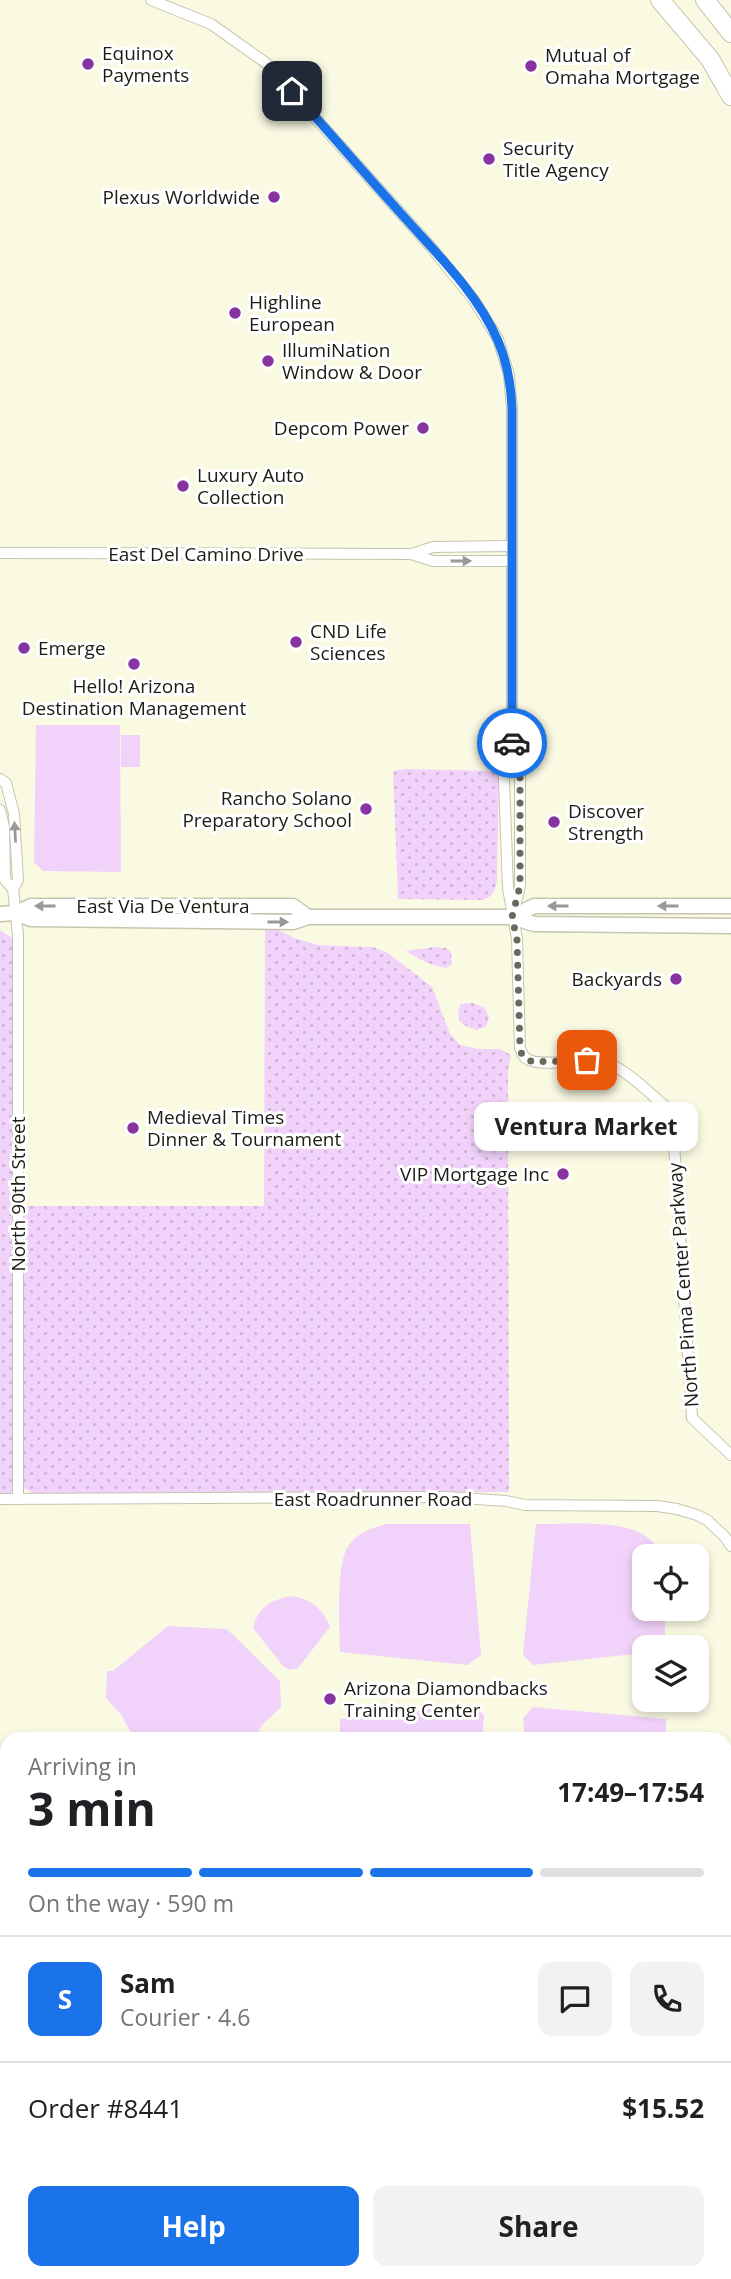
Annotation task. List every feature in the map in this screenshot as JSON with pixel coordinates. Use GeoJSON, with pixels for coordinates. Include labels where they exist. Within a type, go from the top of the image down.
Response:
{"type":"FeatureCollection","features":[{"type":"Feature","properties":{"kind":"highway"},"geometry":{"type":"LineString","coordinates":[[660,0],[710,59],[731,96]]}},
{"type":"Feature","properties":{"kind":"highway"},"geometry":{"type":"LineString","coordinates":[[705,0],[731,33]]}},
{"type":"Feature","properties":{"kind":"main road","name":"East Via De Ventura"},"geometry":{"type":"LineString","coordinates":[[512,917],[534,906],[731,906]]}},
{"type":"Feature","properties":{"kind":"main road","name":"East Via De Ventura"},"geometry":{"type":"LineString","coordinates":[[0,914],[16,913],[31,919],[146,922],[293,922],[308,917],[512,917],[534,925],[731,926]]}},
{"type":"Feature","properties":{"kind":"street","name":"North Pima Center Parkway"},"geometry":{"type":"LineString","coordinates":[[151,0],[211,24],[266,63],[431,247],[480,308],[498,339],[511,391],[512,743],[503,754],[508,888],[517,939],[519,1042],[522,1055],[532,1062],[587,1060],[603,1062],[617,1068],[672,1114],[692,1418],[731,1455]]}},
{"type":"Feature","properties":{"kind":"street","name":"East Del Camino Drive"},"geometry":{"type":"LineString","coordinates":[[0,553],[411,554],[433,561],[512,553]]}},
{"type":"Feature","properties":{"kind":"street","name":"North Pima Center Parkway"},"geometry":{"type":"LineString","coordinates":[[512,743],[520,752],[520,886],[512,917]]}},
{"type":"Feature","properties":{"kind":"street","name":"North 90th Street"},"geometry":{"type":"LineString","coordinates":[[0,779],[6,783],[14,814],[18,880],[13,889]]}},
{"type":"Feature","properties":{"kind":"street","name":"North 90th Street"},"geometry":{"type":"LineString","coordinates":[[0,810],[4,827],[5,880],[13,889],[18,935],[18,1499]]}},
{"type":"Feature","properties":{"kind":"street","name":"East Roadrunner Road"},"geometry":{"type":"LineString","coordinates":[[0,1499],[447,1497],[525,1505],[657,1506],[697,1515],[717,1529],[731,1546]]}},
{"type":"Feature","properties":{"kind":"shaded area"},"geometry":{"type":"Polygon","coordinates":[[[36,725],[120,725],[121,872],[43,871],[34,862],[36,725]]]}},
{"type":"Feature","properties":{"kind":"shaded area"},"geometry":{"type":"Polygon","coordinates":[[[121,735],[140,735],[140,767],[121,767],[121,735]]]}},
{"type":"Feature","properties":{"kind":"shaded area"},"geometry":{"type":"Polygon","coordinates":[[[393,771],[499,771],[497,881],[488,898],[398,899],[393,771]]]}},
{"type":"Feature","properties":{"kind":"shaded area"},"geometry":{"type":"Polygon","coordinates":[[[0,930],[12,938],[14,943],[13,1490],[11,1493],[0,1494],[0,930]]]}},
{"type":"Feature","properties":{"kind":"shaded area"},"geometry":{"type":"Polygon","coordinates":[[[265,930],[279,930],[318,945],[373,947],[388,953],[432,987],[450,1034],[460,1045],[478,1049],[500,1049],[511,1055],[508,1070],[509,1492],[34,1494],[24,1488],[23,1206],[264,1206],[265,930]]]}},
{"type":"Feature","properties":{"kind":"shaded area"},"geometry":{"type":"Polygon","coordinates":[[[446,948],[451,952],[452,965],[446,968],[435,965],[406,951],[446,948]]]}},
{"type":"Feature","properties":{"kind":"shaded area"},"geometry":{"type":"Polygon","coordinates":[[[473,1003],[485,1008],[489,1018],[486,1026],[477,1030],[460,1022],[458,1012],[461,1004],[473,1003]]]}},
{"type":"Feature","properties":{"kind":"shaded area"},"geometry":{"type":"Polygon","coordinates":[[[386,1524],[470,1524],[481,1655],[468,1665],[340,1652],[339,1596],[345,1554],[349,1545],[361,1534],[386,1524]]]}},
{"type":"Feature","properties":{"kind":"shaded area"},"geometry":{"type":"Polygon","coordinates":[[[536,1524],[607,1525],[641,1533],[653,1543],[632,1544],[632,1621],[665,1621],[665,1635],[632,1635],[632,1654],[533,1665],[523,1655],[536,1524]]]}},
{"type":"Feature","properties":{"kind":"shaded area"},"geometry":{"type":"Polygon","coordinates":[[[292,1596],[316,1606],[330,1627],[298,1668],[290,1670],[283,1666],[253,1628],[258,1615],[266,1606],[278,1599],[292,1596]]]}},
{"type":"Feature","properties":{"kind":"shaded area"},"geometry":{"type":"Polygon","coordinates":[[[168,1626],[227,1629],[280,1681],[281,1707],[258,1732],[130,1732],[122,1716],[106,1698],[107,1671],[113,1671],[168,1626]]]}},
{"type":"Feature","properties":{"kind":"shaded area"},"geometry":{"type":"Polygon","coordinates":[[[473,1705],[484,1715],[483,1732],[340,1732],[340,1719],[473,1705]]]}},
{"type":"Feature","properties":{"kind":"shaded area"},"geometry":{"type":"Polygon","coordinates":[[[533,1707],[666,1719],[666,1732],[524,1732],[523,1718],[533,1707]]]}},
{"type":"Feature","properties":{"kind":"way so far"},"geometry":{"type":"LineString","coordinates":[[512,743],[520,752],[520,886],[512,917],[517,939],[520,1048],[522,1055],[532,1062],[587,1060]]}},
{"type":"Feature","properties":{"kind":"place","name":"Equinox Payments"},"geometry":{"type":"Point","coordinates":[88,64]}},
{"type":"Feature","properties":{"kind":"place","name":"Mutual of Omaha Mortgage"},"geometry":{"type":"Point","coordinates":[531,66]}},
{"type":"Feature","properties":{"kind":"place","name":"Security Title Agency"},"geometry":{"type":"Point","coordinates":[489,159]}},
{"type":"Feature","properties":{"kind":"place","name":"Plexus Worldwide"},"geometry":{"type":"Point","coordinates":[274,197]}},
{"type":"Feature","properties":{"kind":"place","name":"Highline European"},"geometry":{"type":"Point","coordinates":[235,313]}},
{"type":"Feature","properties":{"kind":"place","name":"IllumiNation Window & Door"},"geometry":{"type":"Point","coordinates":[268,361]}},
{"type":"Feature","properties":{"kind":"place","name":"Depcom Power"},"geometry":{"type":"Point","coordinates":[423,428]}},
{"type":"Feature","properties":{"kind":"place","name":"Luxury Auto Collection"},"geometry":{"type":"Point","coordinates":[183,486]}},
{"type":"Feature","properties":{"kind":"place","name":"CND Life Sciences"},"geometry":{"type":"Point","coordinates":[296,642]}},
{"type":"Feature","properties":{"kind":"place","name":"Emerge"},"geometry":{"type":"Point","coordinates":[24,648]}},
{"type":"Feature","properties":{"kind":"place","name":"Hello! Arizona Destination Management"},"geometry":{"type":"Point","coordinates":[134,664]}},
{"type":"Feature","properties":{"kind":"place","name":"Rancho Solano Preparatory School"},"geometry":{"type":"Point","coordinates":[366,809]}},
{"type":"Feature","properties":{"kind":"place","name":"Discover Strength"},"geometry":{"type":"Point","coordinates":[554,822]}},
{"type":"Feature","properties":{"kind":"place","name":"Backyards"},"geometry":{"type":"Point","coordinates":[676,979]}},
{"type":"Feature","properties":{"kind":"place","name":"Ventura Market"},"geometry":{"type":"Point","coordinates":[587,1060]}},
{"type":"Feature","properties":{"kind":"place","name":"Medieval Times Dinner & Tournament"},"geometry":{"type":"Point","coordinates":[133,1128]}},
{"type":"Feature","properties":{"kind":"place","name":"VIP Mortgage Inc"},"geometry":{"type":"Point","coordinates":[563,1174]}},
{"type":"Feature","properties":{"kind":"place","name":"Arizona Diamondbacks Training Center"},"geometry":{"type":"Point","coordinates":[330,1699]}},
{"type":"Feature","properties":{"kind":"route"},"geometry":{"type":"LineString","coordinates":[[292,91],[431,247],[474,300],[498,339],[504,356],[512,408],[512,743]]}}]}
